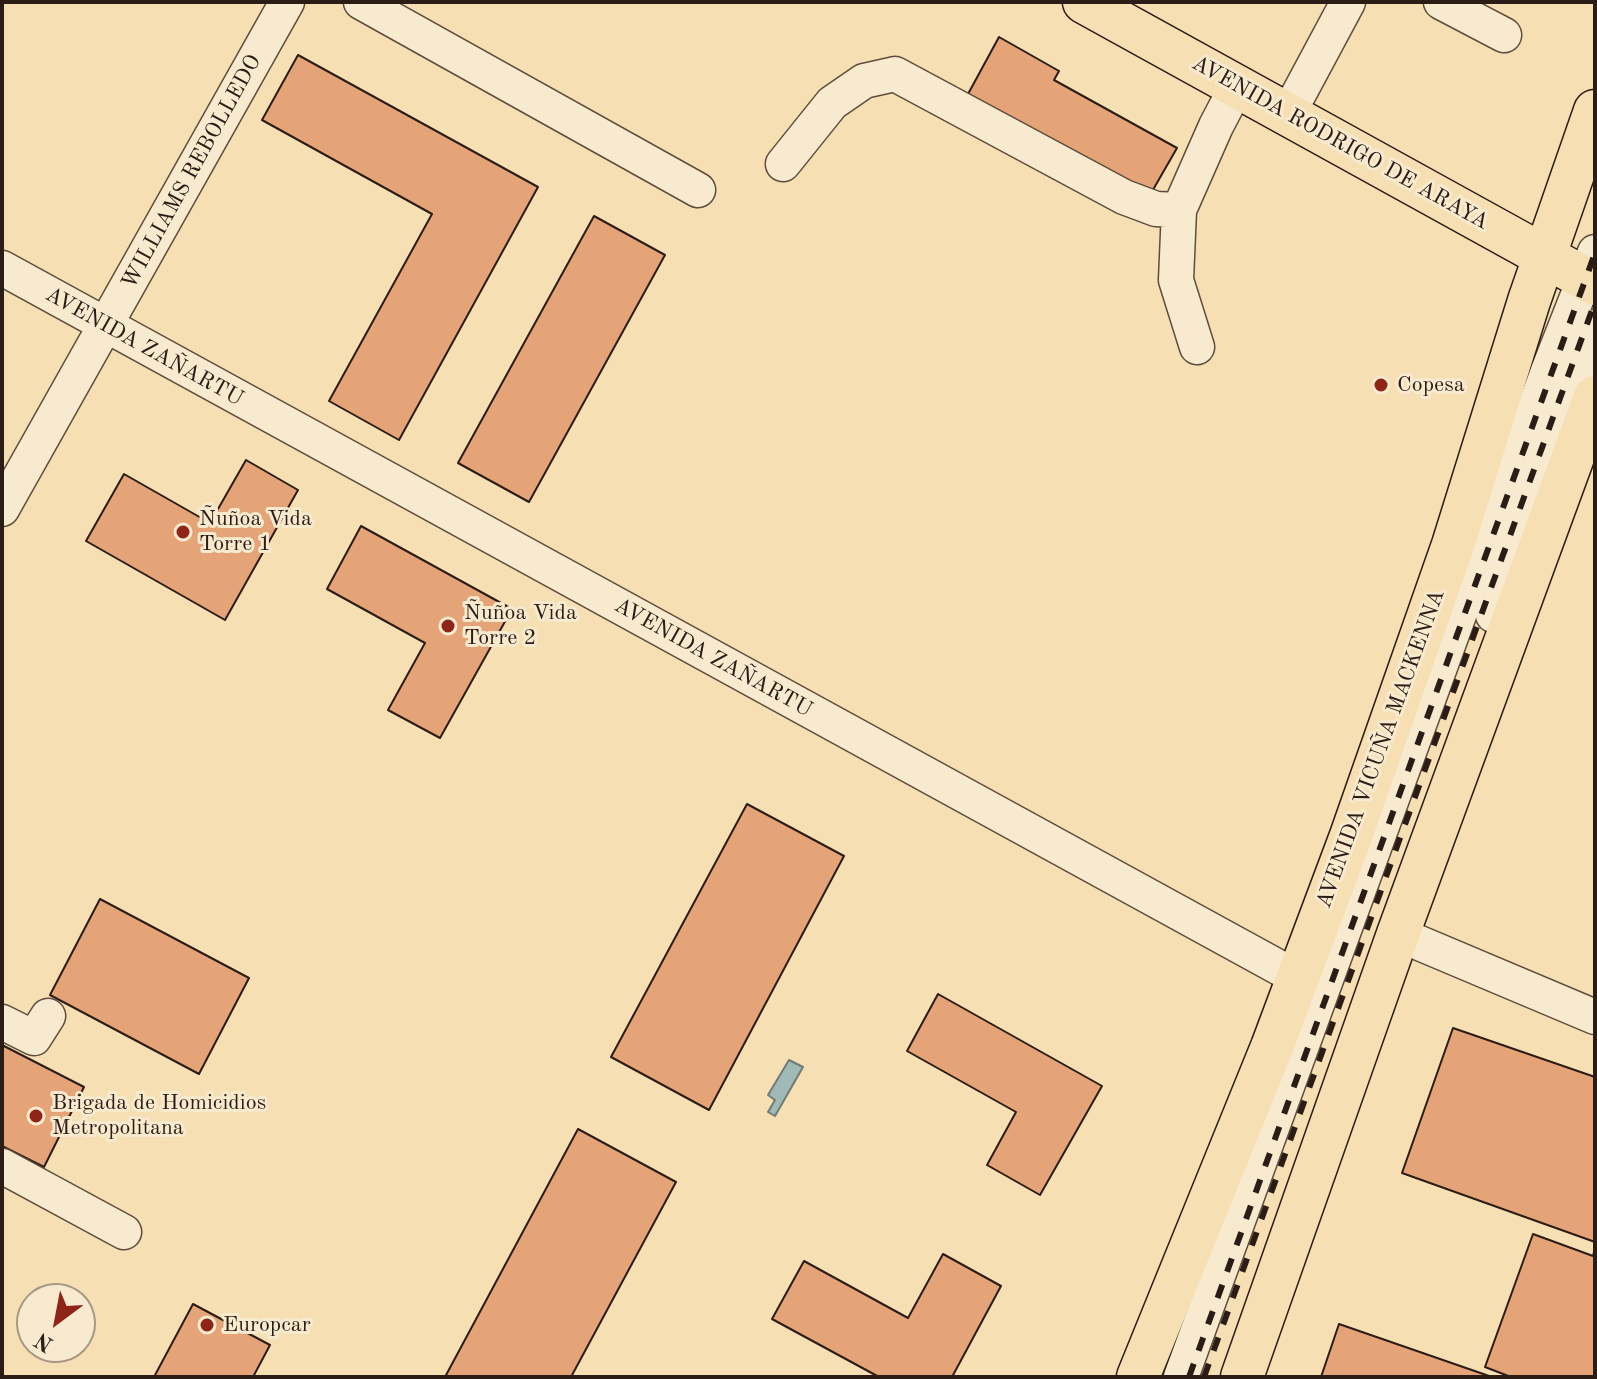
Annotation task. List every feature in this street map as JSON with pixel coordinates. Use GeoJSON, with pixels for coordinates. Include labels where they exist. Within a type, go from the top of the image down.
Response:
{"type":"FeatureCollection","features":[{"type":"Feature","properties":{"kind":"main road","name":"AVENIDA RODRIGO DE ARAYA"},"geometry":{"type":"LineString","coordinates":[[1084,2],[1545,255],[1591,271]]}},
{"type":"Feature","properties":{"kind":"main road","name":"AVENIDA VICUÑA MACKENNA"},"geometry":{"type":"LineString","coordinates":[[1138,1377],[1298,978],[1351,836],[1453,545],[1545,255],[1595,111]]}},
{"type":"Feature","properties":{"kind":"main road"},"geometry":{"type":"LineString","coordinates":[[1242,1377],[1398,934],[1595,397]]}},
{"type":"Feature","properties":{"kind":"street"},"geometry":{"type":"LineString","coordinates":[[361,2],[698,190]]}},
{"type":"Feature","properties":{"kind":"street"},"geometry":{"type":"LineString","coordinates":[[1288,114],[1348,2]]}},
{"type":"Feature","properties":{"kind":"street"},"geometry":{"type":"LineString","coordinates":[[1441,2],[1504,35]]}},
{"type":"Feature","properties":{"kind":"street","name":"WILLIAMS REBOLLEDO"},"geometry":{"type":"LineString","coordinates":[[2,509],[105,326],[278,5]]}},
{"type":"Feature","properties":{"kind":"street"},"geometry":{"type":"LineString","coordinates":[[783,164],[832,103],[864,81],[895,74],[1124,197],[1156,209],[1179,210]]}},
{"type":"Feature","properties":{"kind":"street"},"geometry":{"type":"LineString","coordinates":[[1197,347],[1176,280],[1179,210],[1237,86]]}},
{"type":"Feature","properties":{"kind":"street","name":"AVENIDA ZAÑARTU"},"geometry":{"type":"LineString","coordinates":[[2,268],[1298,978]]}},
{"type":"Feature","properties":{"kind":"street"},"geometry":{"type":"LineString","coordinates":[[1181,1377],[1591,271]]}},
{"type":"Feature","properties":{"kind":"street"},"geometry":{"type":"LineString","coordinates":[[1224,1377],[1595,327]]}},
{"type":"Feature","properties":{"kind":"street"},"geometry":{"type":"LineString","coordinates":[[1398,934],[1595,1017]]}},
{"type":"Feature","properties":{"kind":"street"},"geometry":{"type":"LineString","coordinates":[[2,1022],[34,1038],[48,1016]]}},
{"type":"Feature","properties":{"kind":"street"},"geometry":{"type":"LineString","coordinates":[[2,1166],[124,1232]]}},
{"type":"Feature","properties":{"kind":"water"},"geometry":{"type":"Polygon","coordinates":[[[789,1060],[803,1067],[775,1116],[768,1112],[775,1100],[768,1095],[789,1060]]]}},
{"type":"Feature","properties":{"kind":"building"},"geometry":{"type":"Polygon","coordinates":[[[999,37],[1059,71],[1054,80],[1177,148],[1150,195],[968,94],[999,37]]]}},
{"type":"Feature","properties":{"kind":"building"},"geometry":{"type":"Polygon","coordinates":[[[298,55],[538,187],[399,440],[329,401],[432,214],[262,120],[298,55]]]}},
{"type":"Feature","properties":{"kind":"building"},"geometry":{"type":"Polygon","coordinates":[[[594,216],[665,255],[529,502],[458,463],[594,216]]]}},
{"type":"Feature","properties":{"kind":"building","name":"Ñuñoa Vida Torre 1"},"geometry":{"type":"Polygon","coordinates":[[[246,460],[298,490],[225,620],[86,541],[124,474],[210,523],[246,460]]]}},
{"type":"Feature","properties":{"kind":"building","name":"Ñuñoa Vida Torre 2"},"geometry":{"type":"Polygon","coordinates":[[[361,526],[512,609],[440,738],[388,710],[425,643],[327,589],[361,526]]]}},
{"type":"Feature","properties":{"kind":"building"},"geometry":{"type":"Polygon","coordinates":[[[747,804],[844,856],[709,1110],[611,1057],[747,804]]]}},
{"type":"Feature","properties":{"kind":"building"},"geometry":{"type":"Polygon","coordinates":[[[100,899],[249,978],[199,1074],[50,995],[100,899]]]}},
{"type":"Feature","properties":{"kind":"building"},"geometry":{"type":"Polygon","coordinates":[[[938,994],[1102,1086],[1040,1195],[987,1165],[1016,1112],[907,1051],[938,994]]]}},
{"type":"Feature","properties":{"kind":"building"},"geometry":{"type":"Polygon","coordinates":[[[1453,1028],[1595,1077],[1595,1242],[1402,1173],[1453,1028]]]}},
{"type":"Feature","properties":{"kind":"building","name":"Brigada de Homicidios Metropolitana"},"geometry":{"type":"Polygon","coordinates":[[[2,1045],[84,1087],[44,1167],[2,1146],[2,1045]]]}},
{"type":"Feature","properties":{"kind":"building"},"geometry":{"type":"Polygon","coordinates":[[[578,1129],[676,1182],[571,1377],[445,1377],[578,1129]]]}},
{"type":"Feature","properties":{"kind":"building"},"geometry":{"type":"Polygon","coordinates":[[[1533,1234],[1593,1256],[1595,1248],[1595,1377],[1511,1377],[1485,1367],[1533,1234]]]}},
{"type":"Feature","properties":{"kind":"building"},"geometry":{"type":"Polygon","coordinates":[[[943,1254],[1001,1286],[952,1377],[879,1377],[772,1319],[804,1261],[908,1318],[943,1254]]]}},
{"type":"Feature","properties":{"kind":"building","name":"Europcar"},"geometry":{"type":"Polygon","coordinates":[[[193,1304],[270,1345],[253,1377],[154,1377],[193,1304]]]}},
{"type":"Feature","properties":{"kind":"building"},"geometry":{"type":"Polygon","coordinates":[[[1339,1324],[1492,1377],[1321,1377],[1339,1324]]]}},
{"type":"Feature","properties":{"kind":"railway"},"geometry":{"type":"LineString","coordinates":[[1189,1377],[1595,253]]}},
{"type":"Feature","properties":{"kind":"railway"},"geometry":{"type":"LineString","coordinates":[[1204,1377],[1595,302]]}},
{"type":"Feature","properties":{"kind":"place","name":"Copesa"},"geometry":{"type":"Point","coordinates":[1381,385]}},
{"type":"Feature","properties":{"kind":"place","name":"Ñuñoa Vida Torre 1"},"geometry":{"type":"Point","coordinates":[183,532]}},
{"type":"Feature","properties":{"kind":"place","name":"Ñuñoa Vida Torre 2"},"geometry":{"type":"Point","coordinates":[448,626]}},
{"type":"Feature","properties":{"kind":"place","name":"Brigada de Homicidios Metropolitana"},"geometry":{"type":"Point","coordinates":[36,1116]}},
{"type":"Feature","properties":{"kind":"place","name":"Europcar"},"geometry":{"type":"Point","coordinates":[207,1325]}}]}
